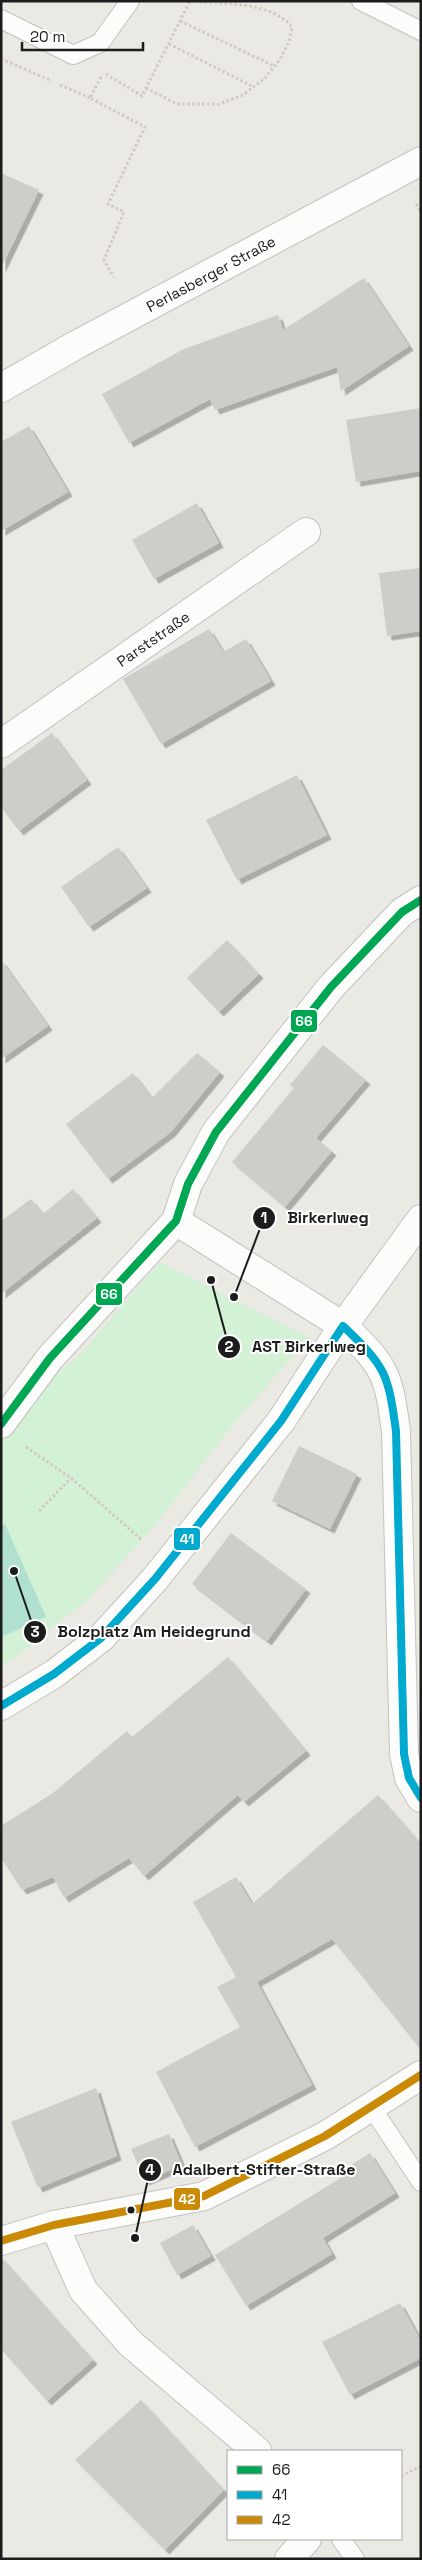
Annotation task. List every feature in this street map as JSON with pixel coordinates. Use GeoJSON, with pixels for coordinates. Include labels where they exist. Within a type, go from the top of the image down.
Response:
{"type":"FeatureCollection","features":[{"type":"Feature","properties":{"kind":"street","name":"Perlasberger Straße"},"geometry":{"type":"LineString","coordinates":[[1,388],[84,340],[421,162]]}},
{"type":"Feature","properties":{"kind":"street","name":"Parststraße"},"geometry":{"type":"LineString","coordinates":[[1,744],[306,532]]}},
{"type":"Feature","properties":{"kind":"street"},"geometry":{"type":"LineString","coordinates":[[1,1424],[50,1358],[176,1221],[188,1184],[216,1132],[331,987],[402,912],[421,900]]}},
{"type":"Feature","properties":{"kind":"street"},"geometry":{"type":"LineString","coordinates":[[1,1706],[54,1674],[101,1638],[167,1562],[281,1421],[343,1326],[421,1219]]}},
{"type":"Feature","properties":{"kind":"street"},"geometry":{"type":"LineString","coordinates":[[176,1221],[343,1326],[373,1354],[386,1375],[396,1431],[404,1754],[408,1778],[421,1798]]}},
{"type":"Feature","properties":{"kind":"street"},"geometry":{"type":"LineString","coordinates":[[1,2242],[54,2225],[204,2196],[325,2136],[372,2108],[421,2075]]}},
{"type":"Feature","properties":{"kind":"street"},"geometry":{"type":"LineString","coordinates":[[54,2225],[82,2290],[130,2343],[256,2450]]}},
{"type":"Feature","properties":{"kind":"street"},"geometry":{"type":"LineString","coordinates":[[289,2559],[306,2540]]}},
{"type":"Feature","properties":{"kind":"lane"},"geometry":{"type":"LineString","coordinates":[[1,19],[73,55],[100,43],[130,1]]}},
{"type":"Feature","properties":{"kind":"lane"},"geometry":{"type":"LineString","coordinates":[[361,1],[421,31]]}},
{"type":"Feature","properties":{"kind":"lane"},"geometry":{"type":"LineString","coordinates":[[372,2108],[421,2182]]}},
{"type":"Feature","properties":{"kind":"lane"},"geometry":{"type":"LineString","coordinates":[[342,2540],[355,2559]]}},
{"type":"Feature","properties":{"kind":"path"},"geometry":{"type":"LineString","coordinates":[[90,98],[103,73],[142,96],[146,88],[168,44],[190,1],[251,8],[285,18],[292,27],[289,42],[274,66],[265,78],[243,95],[219,104],[177,104],[146,88]]}},
{"type":"Feature","properties":{"kind":"path"},"geometry":{"type":"LineString","coordinates":[[180,21],[274,66]]}},
{"type":"Feature","properties":{"kind":"path"},"geometry":{"type":"LineString","coordinates":[[168,44],[254,87]]}},
{"type":"Feature","properties":{"kind":"path"},"geometry":{"type":"LineString","coordinates":[[1,59],[90,98],[145,127],[108,204],[124,212],[104,260],[114,277]]}},
{"type":"Feature","properties":{"kind":"path"},"geometry":{"type":"LineString","coordinates":[[25,1446],[71,1478],[167,1562]]}},
{"type":"Feature","properties":{"kind":"path"},"geometry":{"type":"LineString","coordinates":[[39,1511],[71,1478]]}},
{"type":"Feature","properties":{"kind":"path"},"geometry":{"type":"LineString","coordinates":[[402,2476],[421,2466]]}},
{"type":"Feature","properties":{"kind":"green space"},"geometry":{"type":"Polygon","coordinates":[[[160,1262],[309,1338],[233,1424],[154,1527],[88,1599],[15,1658],[1,1666],[1,1416],[77,1358],[160,1262]]]}},
{"type":"Feature","properties":{"kind":"green space"},"geometry":{"type":"Polygon","coordinates":[[[5,1524],[46,1617],[1,1637],[1,1526],[5,1524]]]}},
{"type":"Feature","properties":{"kind":"building"},"geometry":{"type":"Polygon","coordinates":[[[1,173],[39,190],[1,268],[1,173]]]}},
{"type":"Feature","properties":{"kind":"building"},"geometry":{"type":"Polygon","coordinates":[[[364,278],[409,346],[341,391],[337,367],[215,410],[210,399],[129,443],[102,394],[184,349],[278,315],[283,330],[364,278]]]}},
{"type":"Feature","properties":{"kind":"building"},"geometry":{"type":"Polygon","coordinates":[[[421,408],[421,471],[356,482],[346,420],[421,408]]]}},
{"type":"Feature","properties":{"kind":"building"},"geometry":{"type":"Polygon","coordinates":[[[29,426],[68,492],[1,531],[1,442],[29,426]]]}},
{"type":"Feature","properties":{"kind":"building"},"geometry":{"type":"Polygon","coordinates":[[[197,503],[219,543],[154,579],[132,540],[197,503]]]}},
{"type":"Feature","properties":{"kind":"building"},"geometry":{"type":"Polygon","coordinates":[[[421,568],[421,631],[387,636],[379,573],[421,568]]]}},
{"type":"Feature","properties":{"kind":"building"},"geometry":{"type":"Polygon","coordinates":[[[209,629],[223,652],[246,639],[271,681],[161,744],[123,679],[209,629]]]}},
{"type":"Feature","properties":{"kind":"building"},"geometry":{"type":"Polygon","coordinates":[[[52,733],[87,780],[19,831],[1,807],[1,770],[52,733]]]}},
{"type":"Feature","properties":{"kind":"building"},"geometry":{"type":"Polygon","coordinates":[[[297,775],[327,835],[237,880],[206,820],[297,775]]]}},
{"type":"Feature","properties":{"kind":"building"},"geometry":{"type":"Polygon","coordinates":[[[118,847],[147,888],[89,927],[61,887],[118,847]]]}},
{"type":"Feature","properties":{"kind":"building"},"geometry":{"type":"Polygon","coordinates":[[[227,940],[259,974],[219,1012],[187,978],[227,940]]]}},
{"type":"Feature","properties":{"kind":"building"},"geometry":{"type":"Polygon","coordinates":[[[1,960],[48,1026],[1,1059],[1,960]]]}},
{"type":"Feature","properties":{"kind":"building"},"geometry":{"type":"Polygon","coordinates":[[[323,1045],[366,1080],[316,1138],[332,1151],[285,1207],[232,1162],[294,1088],[290,1085],[323,1045]]]}},
{"type":"Feature","properties":{"kind":"building"},"geometry":{"type":"Polygon","coordinates":[[[197,1053],[220,1072],[171,1132],[108,1179],[66,1124],[133,1073],[152,1098],[197,1053]]]}},
{"type":"Feature","properties":{"kind":"building"},"geometry":{"type":"Polygon","coordinates":[[[73,1189],[97,1218],[1,1294],[1,1221],[31,1199],[43,1214],[73,1189]]]}},
{"type":"Feature","properties":{"kind":"building"},"geometry":{"type":"Polygon","coordinates":[[[299,1446],[357,1474],[330,1529],[272,1501],[299,1446]]]}},
{"type":"Feature","properties":{"kind":"building"},"geometry":{"type":"Polygon","coordinates":[[[231,1533],[306,1589],[267,1641],[192,1584],[231,1533]]]}},
{"type":"Feature","properties":{"kind":"building"},"geometry":{"type":"Polygon","coordinates":[[[228,1657],[306,1751],[244,1802],[238,1795],[144,1876],[129,1858],[64,1898],[53,1877],[22,1890],[1,1858],[1,1826],[53,1793],[127,1731],[132,1737],[228,1657]]]}},
{"type":"Feature","properties":{"kind":"building"},"geometry":{"type":"Polygon","coordinates":[[[378,1795],[421,1844],[421,2050],[332,1939],[257,1982],[312,2085],[195,2147],[156,2072],[240,2027],[217,1987],[236,1977],[193,1902],[236,1877],[252,1904],[378,1795]]]}},
{"type":"Feature","properties":{"kind":"building"},"geometry":{"type":"Polygon","coordinates":[[[96,2088],[117,2156],[38,2188],[11,2122],[96,2088]]]}},
{"type":"Feature","properties":{"kind":"building"},"geometry":{"type":"Polygon","coordinates":[[[169,2134],[182,2165],[145,2181],[131,2149],[169,2134]]]}},
{"type":"Feature","properties":{"kind":"building"},"geometry":{"type":"Polygon","coordinates":[[[370,2153],[395,2193],[323,2238],[332,2254],[246,2306],[215,2255],[341,2178],[338,2173],[370,2153]]]}},
{"type":"Feature","properties":{"kind":"building"},"geometry":{"type":"Polygon","coordinates":[[[193,2225],[211,2256],[177,2275],[160,2243],[193,2225]]]}},
{"type":"Feature","properties":{"kind":"building"},"geometry":{"type":"Polygon","coordinates":[[[1,2257],[93,2360],[47,2401],[1,2349],[1,2257]]]}},
{"type":"Feature","properties":{"kind":"building"},"geometry":{"type":"Polygon","coordinates":[[[400,2303],[421,2341],[421,2358],[350,2395],[322,2342],[400,2303]]]}},
{"type":"Feature","properties":{"kind":"building"},"geometry":{"type":"Polygon","coordinates":[[[141,2400],[224,2490],[165,2550],[75,2460],[141,2400]]]}},
{"type":"Feature","properties":{"kind":"transit line","name":"66"},"geometry":{"type":"LineString","coordinates":[[1,1424],[50,1358],[176,1221],[188,1184],[216,1132],[331,987],[402,912],[421,900]]}},
{"type":"Feature","properties":{"kind":"transit line","name":"41"},"geometry":{"type":"LineString","coordinates":[[1,1706],[54,1674],[101,1638],[155,1579],[281,1421],[343,1326],[377,1362],[383,1372],[393,1412],[396,1431],[404,1754],[409,1778],[421,1798]]}},
{"type":"Feature","properties":{"kind":"transit line","name":"42"},"geometry":{"type":"LineString","coordinates":[[1,2241],[54,2225],[204,2196],[325,2136],[421,2075]]}},
{"type":"Feature","properties":{"kind":"place","name":"AST Birkerlweg"},"geometry":{"type":"Point","coordinates":[211,1280]}},
{"type":"Feature","properties":{"kind":"place","name":"Birkerlweg"},"geometry":{"type":"Point","coordinates":[234,1297]}},
{"type":"Feature","properties":{"kind":"place","name":"Bolzplatz Am Heidegrund"},"geometry":{"type":"Point","coordinates":[14,1571]}},
{"type":"Feature","properties":{"kind":"place","name":"Adalbert-Stifter-Straße"},"geometry":{"type":"Point","coordinates":[135,2238]}}]}
